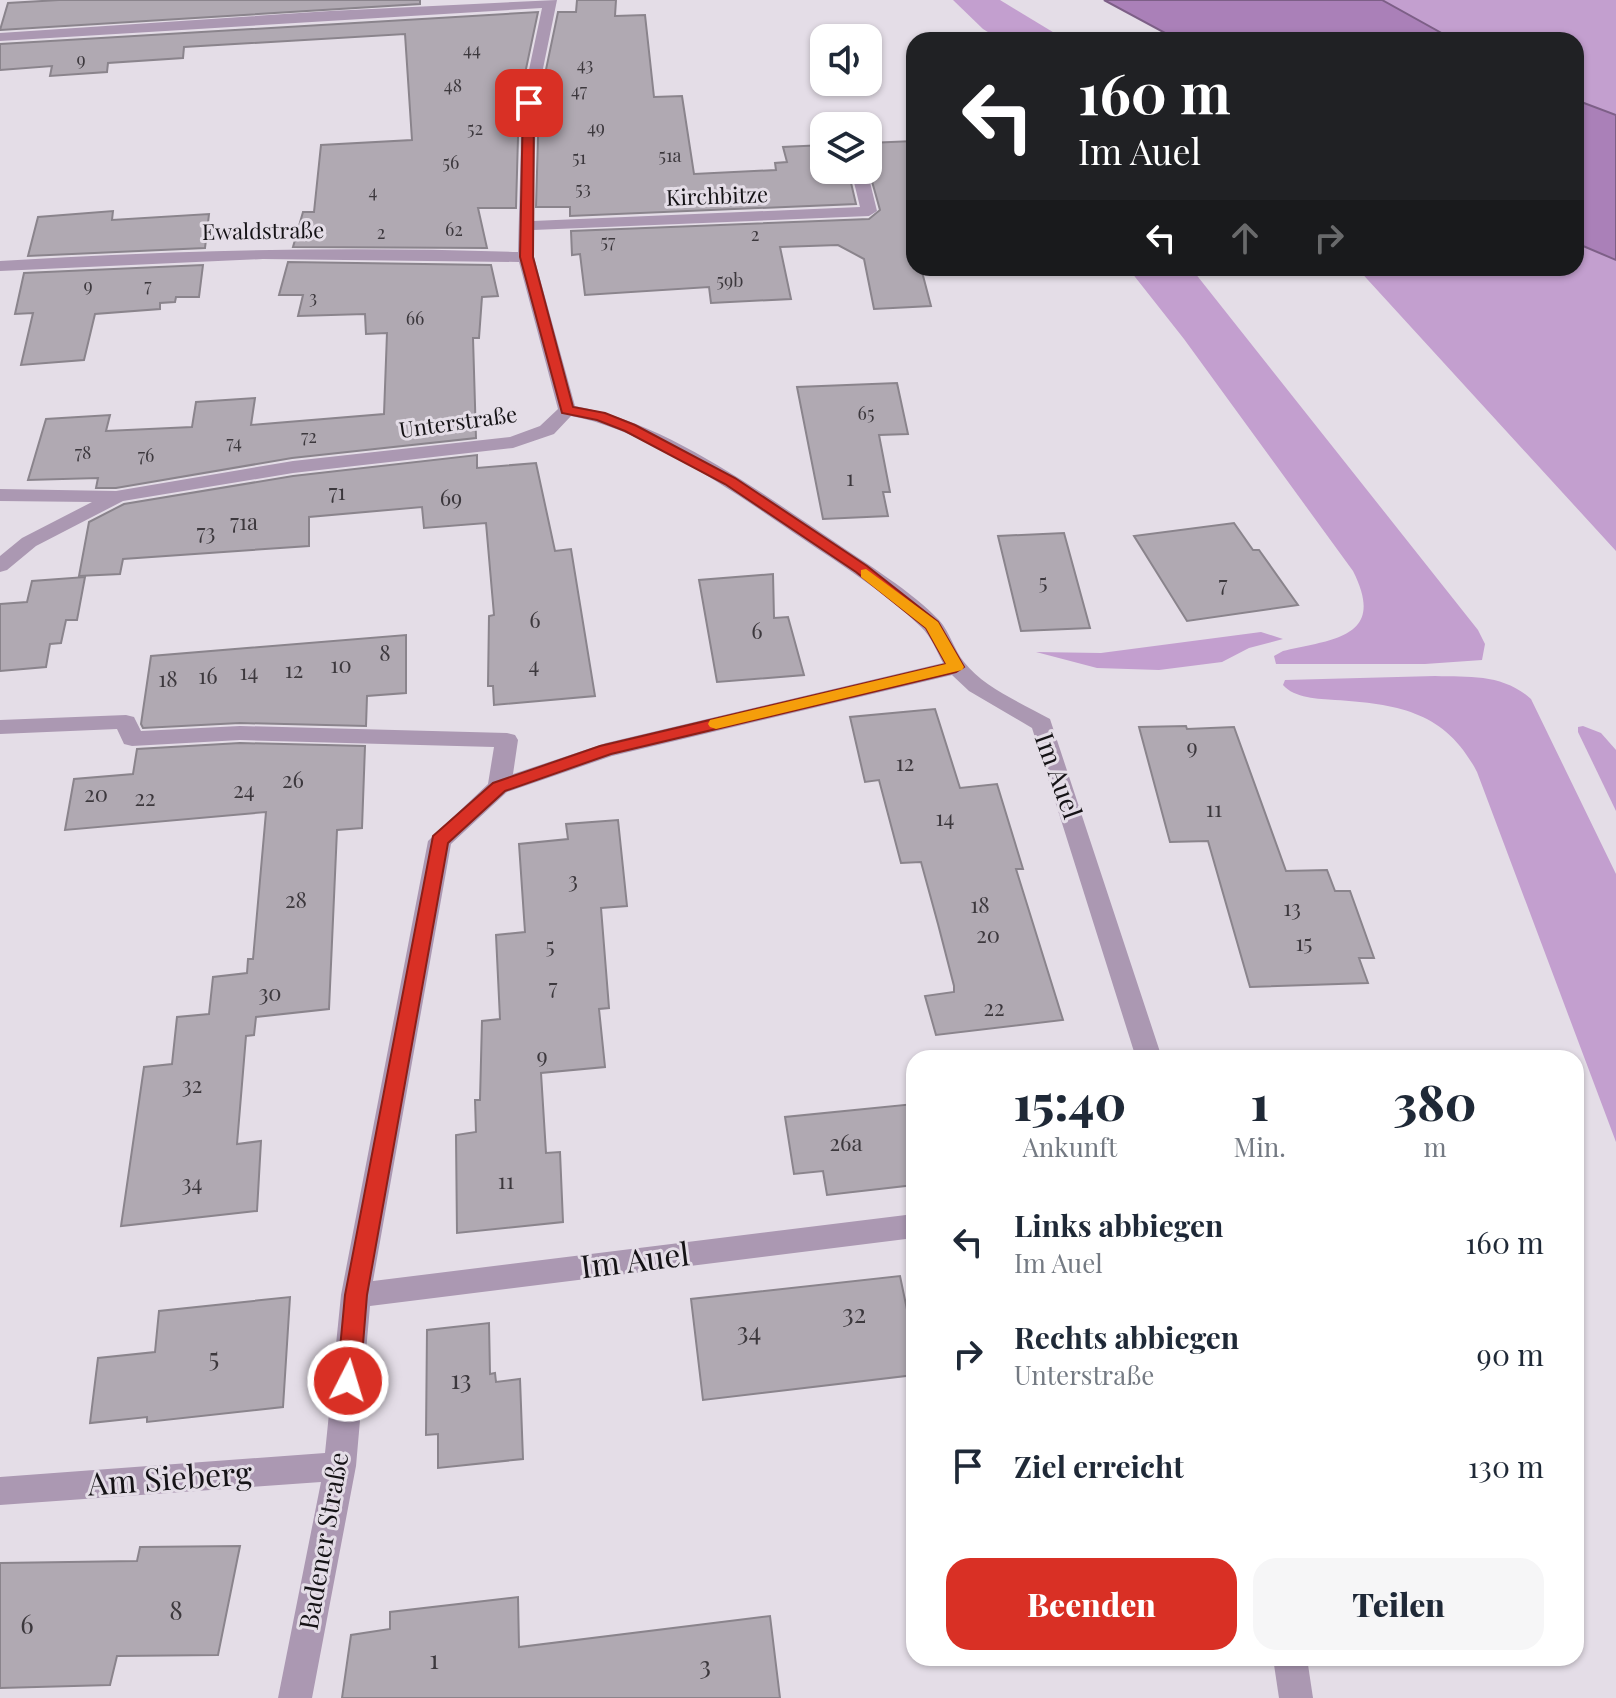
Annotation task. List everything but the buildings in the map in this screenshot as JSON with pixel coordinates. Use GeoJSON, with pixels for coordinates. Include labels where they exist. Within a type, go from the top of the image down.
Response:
{"type":"FeatureCollection","features":[{"type":"Feature","properties":{"kind":"street"},"geometry":{"type":"LineString","coordinates":[[0,37],[550,2],[529,103],[526,257],[567,410]]}},
{"type":"Feature","properties":{"kind":"street","name":"Kirchbitze"},"geometry":{"type":"LineString","coordinates":[[525,226],[869,211],[862,184]]}},
{"type":"Feature","properties":{"kind":"street","name":"Ewaldstraße"},"geometry":{"type":"LineString","coordinates":[[0,266],[245,253],[382,251],[526,257]]}},
{"type":"Feature","properties":{"kind":"street","name":"Unterstraße"},"geometry":{"type":"LineString","coordinates":[[0,566],[29,542],[118,496],[293,467],[513,442],[547,430],[567,410]]}},
{"type":"Feature","properties":{"kind":"street","name":"Im Auel"},"geometry":{"type":"LineString","coordinates":[[567,410],[600,416],[630,428],[730,481],[861,569],[932,625],[956,667],[977,686],[1042,724],[1146,1050]]}},
{"type":"Feature","properties":{"kind":"street"},"geometry":{"type":"LineString","coordinates":[[0,495],[118,496]]}},
{"type":"Feature","properties":{"kind":"street","name":"Badener Straße"},"geometry":{"type":"LineString","coordinates":[[295,1698],[340,1466],[356,1295],[440,841],[499,787],[606,750],[956,667]]}},
{"type":"Feature","properties":{"kind":"street"},"geometry":{"type":"LineString","coordinates":[[0,727],[126,722],[132,739],[240,733],[507,740],[499,787]]}},
{"type":"Feature","properties":{"kind":"street","name":"Im Auel"},"geometry":{"type":"LineString","coordinates":[[356,1295],[906,1227]]}},
{"type":"Feature","properties":{"kind":"street","name":"Am Sieberg"},"geometry":{"type":"LineString","coordinates":[[0,1491],[340,1466]]}},
{"type":"Feature","properties":{"kind":"street"},"geometry":{"type":"LineString","coordinates":[[1291,1666],[1296,1698]]}},
{"type":"Feature","properties":{"kind":"shaded area"},"geometry":{"type":"Polygon","coordinates":[[[953,0],[1000,0],[1053,32],[988,32],[953,0]]]}},
{"type":"Feature","properties":{"kind":"shaded area"},"geometry":{"type":"Polygon","coordinates":[[[1104,0],[1382,0],[1440,32],[1163,32],[1104,0]]]}},
{"type":"Feature","properties":{"kind":"shaded area"},"geometry":{"type":"Polygon","coordinates":[[[1382,0],[1616,0],[1616,115],[1584,103],[1584,32],[1440,32],[1382,0]]]}},
{"type":"Feature","properties":{"kind":"shaded area"},"geometry":{"type":"Polygon","coordinates":[[[1584,103],[1616,115],[1616,260],[1584,246],[1584,103]]]}},
{"type":"Feature","properties":{"kind":"shaded area"},"geometry":{"type":"Polygon","coordinates":[[[1584,246],[1616,260],[1616,551],[1364,276],[1584,276],[1584,246]]]}},
{"type":"Feature","properties":{"kind":"shaded area"},"geometry":{"type":"Polygon","coordinates":[[[1134,276],[1197,276],[1478,630],[1485,644],[1482,660],[1425,664],[1276,664],[1274,656],[1283,651],[1350,632],[1359,623],[1363,610],[1362,593],[1353,571],[1134,276]]]}},
{"type":"Feature","properties":{"kind":"shaded area"},"geometry":{"type":"Polygon","coordinates":[[[1261,632],[1283,639],[1249,648],[1222,662],[1159,670],[1097,668],[1036,652],[1101,653],[1261,632]]]}},
{"type":"Feature","properties":{"kind":"shaded area"},"geometry":{"type":"Polygon","coordinates":[[[1474,677],[1509,685],[1531,699],[1616,874],[1616,1142],[1477,772],[1465,752],[1451,736],[1418,715],[1380,704],[1307,697],[1288,689],[1283,685],[1285,680],[1474,677]]]}},
{"type":"Feature","properties":{"kind":"shaded area"},"geometry":{"type":"Polygon","coordinates":[[[1578,727],[1601,733],[1616,750],[1616,811],[1578,732],[1578,727]]]}},
{"type":"Feature","properties":{"kind":"slow traffic"},"geometry":{"type":"LineString","coordinates":[[716,724],[956,667],[932,625],[866,573]]}},
{"type":"Feature","properties":{"kind":"route"},"geometry":{"type":"LineString","coordinates":[[348,1381],[356,1295],[440,841],[499,787],[606,750],[956,667],[932,625],[861,569],[730,481],[630,428],[600,416],[567,410],[526,257],[529,103]]}}]}
